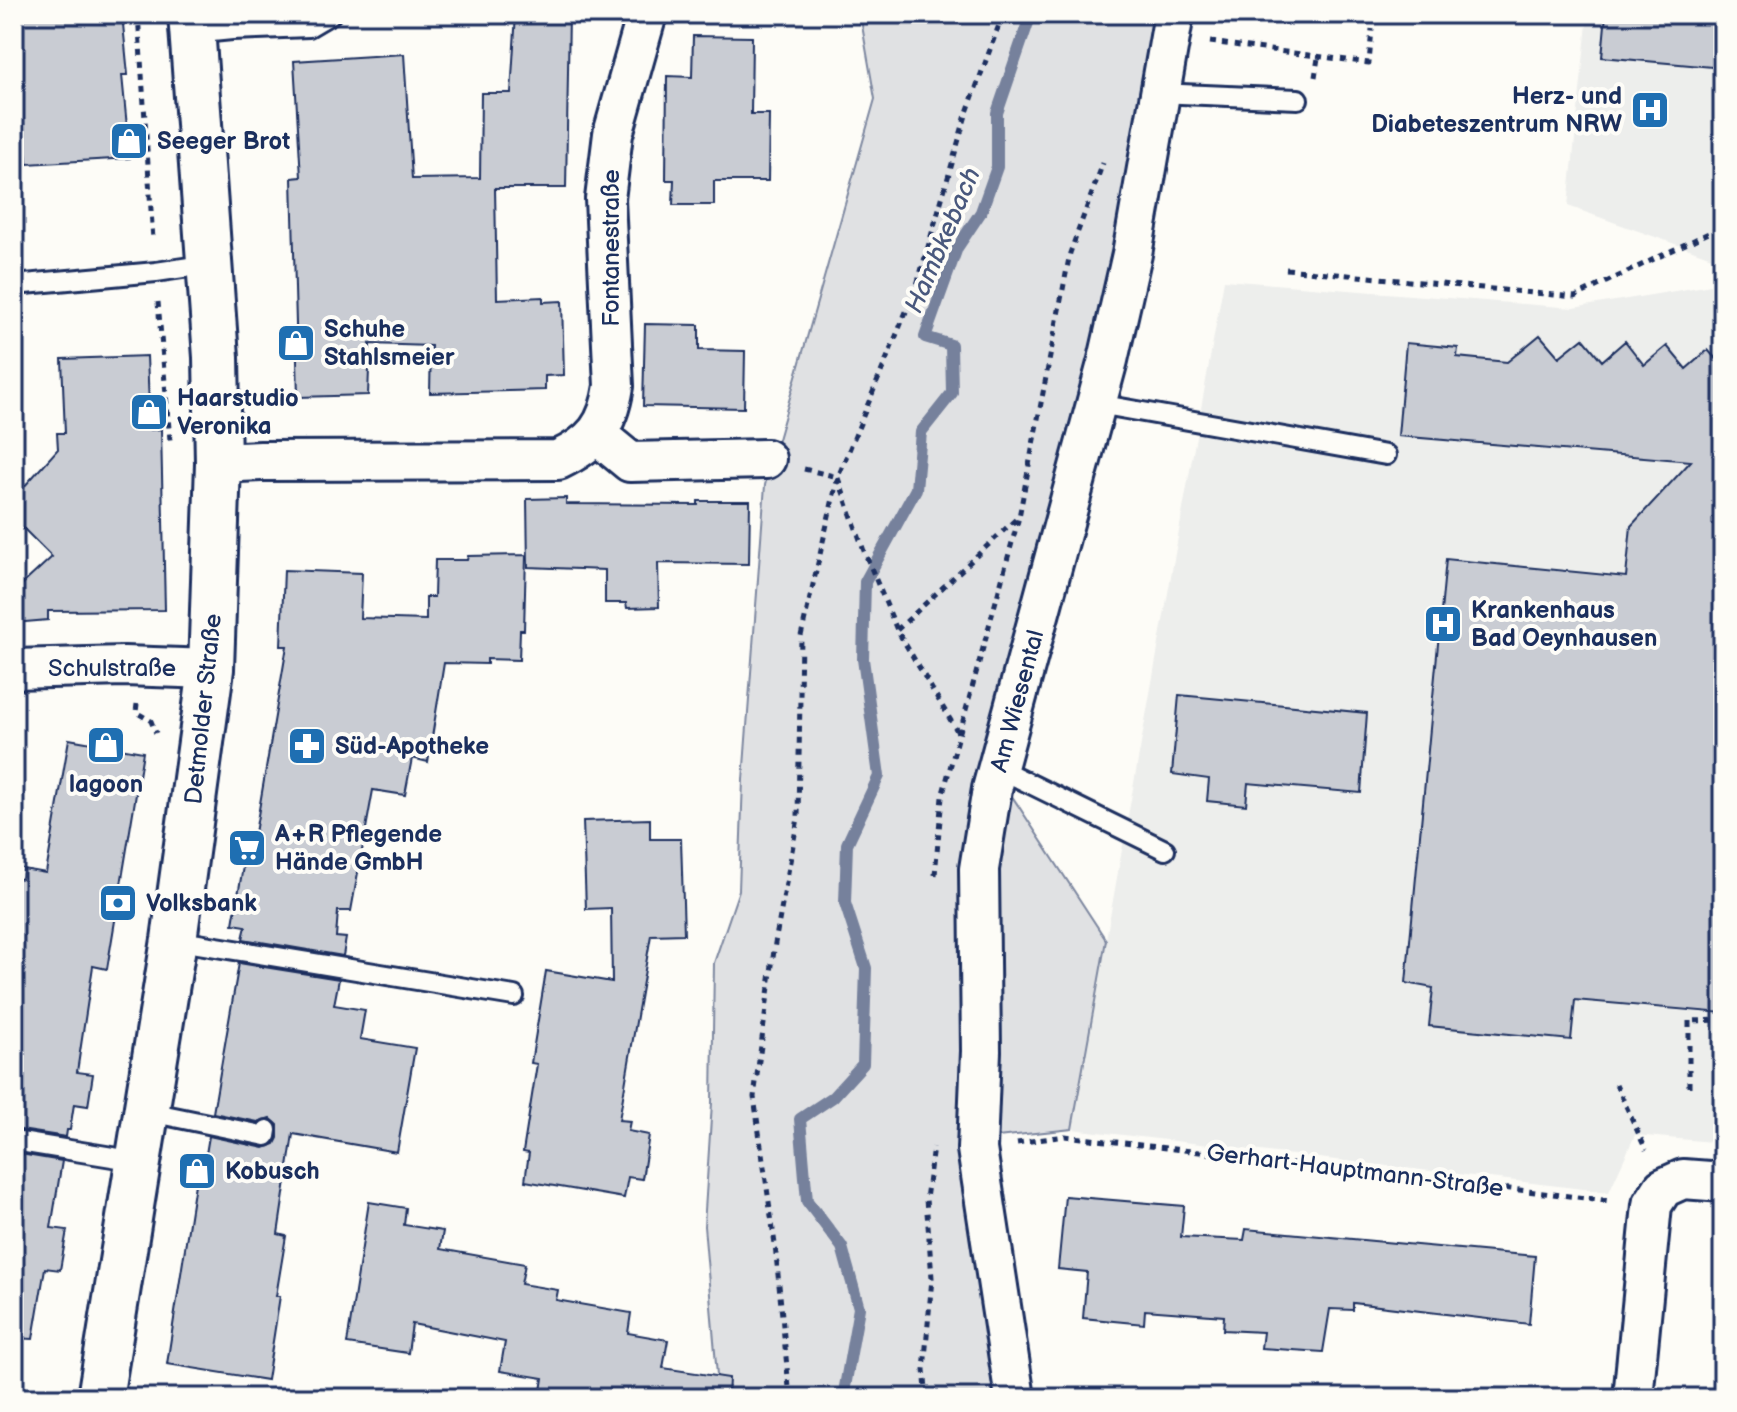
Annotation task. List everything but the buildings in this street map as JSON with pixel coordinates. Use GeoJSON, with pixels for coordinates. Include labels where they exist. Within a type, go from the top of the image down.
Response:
{"type":"FeatureCollection","features":[{"type":"Feature","properties":{"kind":"main road","name":"Detmolder Straße"},"geometry":{"type":"LineString","coordinates":[[100,1398],[174,940],[211,669],[218,463],[210,264],[192,24]]}},
{"type":"Feature","properties":{"kind":"street","name":"Fontanestraße"},"geometry":{"type":"LineString","coordinates":[[218,463],[558,460],[581,450],[596,434],[610,411],[614,386],[605,199],[613,134],[647,14]]}},
{"type":"Feature","properties":{"kind":"street","name":"Am Wiesental"},"geometry":{"type":"LineString","coordinates":[[1015,1398],[977,1149],[981,1051],[979,869],[998,768],[1098,404],[1132,254],[1171,26]]}},
{"type":"Feature","properties":{"kind":"street"},"geometry":{"type":"LineString","coordinates":[[596,434],[630,462],[766,459]]}},
{"type":"Feature","properties":{"kind":"street","name":"Schulstraße"},"geometry":{"type":"LineString","coordinates":[[14,669],[124,666],[211,669]]}},
{"type":"Feature","properties":{"kind":"street"},"geometry":{"type":"LineString","coordinates":[[1633,1398],[1657,1196],[1683,1179],[1723,1182]]}},
{"type":"Feature","properties":{"kind":"lane"},"geometry":{"type":"LineString","coordinates":[[192,24],[232,30],[309,27],[331,14]]}},
{"type":"Feature","properties":{"kind":"lane"},"geometry":{"type":"LineString","coordinates":[[1158,93],[1298,99]]}},
{"type":"Feature","properties":{"kind":"lane"},"geometry":{"type":"LineString","coordinates":[[14,285],[210,264]]}},
{"type":"Feature","properties":{"kind":"lane"},"geometry":{"type":"LineString","coordinates":[[1098,404],[1386,455]]}},
{"type":"Feature","properties":{"kind":"lane"},"geometry":{"type":"LineString","coordinates":[[998,768],[1165,850]]}},
{"type":"Feature","properties":{"kind":"lane"},"geometry":{"type":"LineString","coordinates":[[174,940],[514,996]]}},
{"type":"Feature","properties":{"kind":"lane"},"geometry":{"type":"LineString","coordinates":[[145,1111],[266,1136],[267,1130]]}},
{"type":"Feature","properties":{"kind":"lane"},"geometry":{"type":"LineString","coordinates":[[14,1141],[137,1161]]}},
{"type":"Feature","properties":{"kind":"path"},"geometry":{"type":"LineString","coordinates":[[790,1398],[775,1244],[754,1097],[775,943],[798,818],[801,636],[838,477],[917,285],[966,115],[1003,14]]}},
{"type":"Feature","properties":{"kind":"path"},"geometry":{"type":"LineString","coordinates":[[1171,26],[1369,63],[1372,29]]}},
{"type":"Feature","properties":{"kind":"path"},"geometry":{"type":"LineString","coordinates":[[838,477],[897,630],[960,735],[1019,517],[1070,253],[1105,159]]}},
{"type":"Feature","properties":{"kind":"path"},"geometry":{"type":"LineString","coordinates":[[1286,269],[1575,297],[1723,226]]}},
{"type":"Feature","properties":{"kind":"path"},"geometry":{"type":"LineString","coordinates":[[897,630],[1019,517]]}},
{"type":"Feature","properties":{"kind":"path"},"geometry":{"type":"LineString","coordinates":[[1689,1087],[1689,1021],[1723,1020]]}},
{"type":"Feature","properties":{"kind":"path"},"geometry":{"type":"LineString","coordinates":[[1616,1084],[1657,1196]]}},
{"type":"Feature","properties":{"kind":"path","name":"Gerhart-Hauptmann-Straße"},"geometry":{"type":"LineString","coordinates":[[977,1149],[1065,1136],[1657,1196]]}},
{"type":"Feature","properties":{"kind":"path"},"geometry":{"type":"LineString","coordinates":[[927,1398],[924,1370],[932,1278],[926,1199],[934,1140]]}},
{"type":"Feature","properties":{"kind":"shaded area"},"geometry":{"type":"Polygon","coordinates":[[[860,14],[1166,14],[1143,149],[993,767],[1106,940],[1072,1129],[961,1141],[999,1398],[719,1398],[704,1226],[712,1103],[714,963],[739,890],[743,780],[765,485],[875,99],[860,14]]]}},
{"type":"Feature","properties":{"kind":"shaded area","name":"Herz- und Diabeteszentrum NRW"},"geometry":{"type":"Polygon","coordinates":[[[1588,14],[1723,14],[1723,261],[1568,206],[1588,14]]]}},
{"type":"Feature","properties":{"kind":"shaded area","name":"Krankenhaus Bad Oeynhausen"},"geometry":{"type":"Polygon","coordinates":[[[1224,280],[1573,308],[1723,283],[1723,1143],[1635,1135],[1609,1192],[1072,1129],[1224,280]]]}},
{"type":"Feature","properties":{"kind":"waterway","name":"Hambkebach"},"geometry":{"type":"LineString","coordinates":[[843,1398],[859,1308],[842,1247],[807,1201],[800,1119],[833,1097],[863,1064],[866,968],[845,903],[847,844],[879,776],[863,659],[865,582],[916,489],[921,432],[952,393],[951,345],[925,337],[957,248],[981,212],[997,167],[997,113],[1031,14]]}},
{"type":"Feature","properties":{"kind":"place","name":"Herz- und Diabeteszentrum NRW"},"geometry":{"type":"Point","coordinates":[1650,110]}},
{"type":"Feature","properties":{"kind":"place","name":"Seeger Brot"},"geometry":{"type":"Point","coordinates":[129,141]}},
{"type":"Feature","properties":{"kind":"place","name":"Schuhe Stahlsmeier"},"geometry":{"type":"Point","coordinates":[296,343]}},
{"type":"Feature","properties":{"kind":"place","name":"Haarstudio Veronika"},"geometry":{"type":"Point","coordinates":[149,412]}},
{"type":"Feature","properties":{"kind":"place","name":"Krankenhaus Bad Oeynhausen"},"geometry":{"type":"Point","coordinates":[1443,624]}},
{"type":"Feature","properties":{"kind":"place","name":"lagoon"},"geometry":{"type":"Point","coordinates":[106,745]}},
{"type":"Feature","properties":{"kind":"place","name":"Süd-Apotheke"},"geometry":{"type":"Point","coordinates":[307,746]}},
{"type":"Feature","properties":{"kind":"place","name":"A+R Pflegende Hände GmbH"},"geometry":{"type":"Point","coordinates":[247,848]}},
{"type":"Feature","properties":{"kind":"place","name":"Volksbank"},"geometry":{"type":"Point","coordinates":[118,903]}},
{"type":"Feature","properties":{"kind":"place","name":"Kobusch"},"geometry":{"type":"Point","coordinates":[197,1171]}}]}
